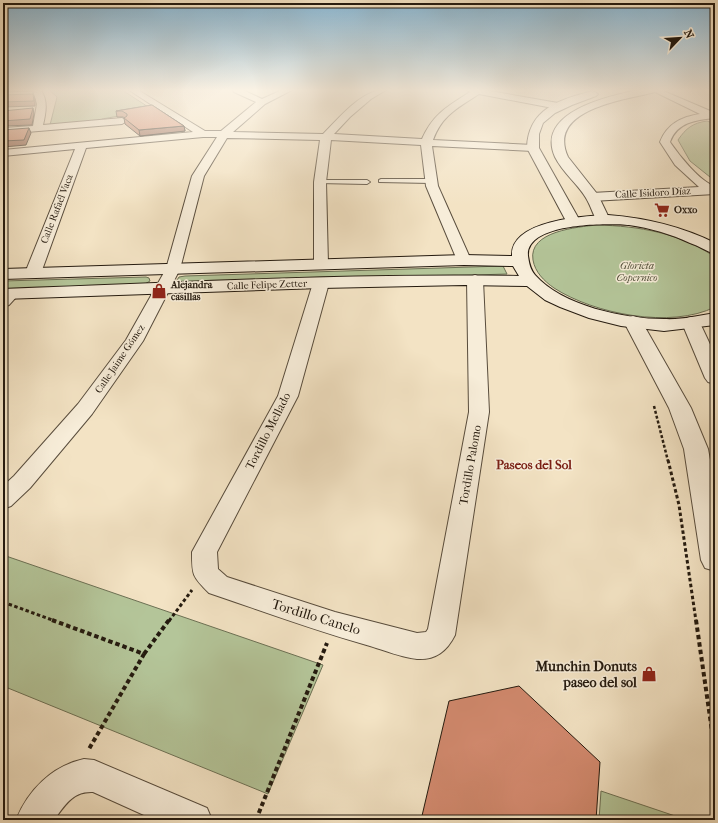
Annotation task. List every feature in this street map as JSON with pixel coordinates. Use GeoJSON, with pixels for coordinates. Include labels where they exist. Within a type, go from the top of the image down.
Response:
{"type":"FeatureCollection","features":[{"type":"Feature","properties":{"kind":"street"},"geometry":{"type":"LineString","coordinates":[[3,131],[32,128]]}},
{"type":"Feature","properties":{"kind":"street"},"geometry":{"type":"LineString","coordinates":[[194,128],[203,134]]}},
{"type":"Feature","properties":{"kind":"street","name":"Calle Jaime Gómez"},"geometry":{"type":"LineString","coordinates":[[3,500],[22,482],[85,409],[134,341],[173,268],[198,176],[224,134],[231,128]]}},
{"type":"Feature","properties":{"kind":"street"},"geometry":{"type":"LineString","coordinates":[[326,137],[334,128]]}},
{"type":"Feature","properties":{"kind":"street"},"geometry":{"type":"LineString","coordinates":[[432,128],[426,143],[432,186],[464,260]]}},
{"type":"Feature","properties":{"kind":"street"},"geometry":{"type":"LineString","coordinates":[[535,128],[533,148],[573,221]]}},
{"type":"Feature","properties":{"kind":"street"},"geometry":{"type":"LineString","coordinates":[[561,128],[557,137],[558,150],[566,165],[592,197],[603,220]]}},
{"type":"Feature","properties":{"kind":"street"},"geometry":{"type":"LineString","coordinates":[[672,128],[667,134],[665,142],[675,159],[686,171],[713,190]]}},
{"type":"Feature","properties":{"kind":"street"},"geometry":{"type":"LineString","coordinates":[[3,153],[203,134],[326,137],[533,148]]}},
{"type":"Feature","properties":{"kind":"street","name":"Tordillo Mellado"},"geometry":{"type":"LineString","coordinates":[[205,574],[204,552],[288,396],[321,274],[320,182],[326,137]]}},
{"type":"Feature","properties":{"kind":"street","name":"Calle Rafaél Vaca"},"geometry":{"type":"LineString","coordinates":[[33,273],[82,145]]}},
{"type":"Feature","properties":{"kind":"street","name":"Calle Isidoro Díaz"},"geometry":{"type":"LineString","coordinates":[[592,197],[713,190]]}},
{"type":"Feature","properties":{"kind":"street"},"geometry":{"type":"LineString","coordinates":[[715,248],[698,240],[661,228],[622,221],[573,221],[554,225],[538,231],[526,240],[520,250],[519,261],[523,271],[531,281],[544,292],[562,302],[608,318],[666,325],[691,323],[715,318]]}},
{"type":"Feature","properties":{"kind":"street","name":"Calle Felipe Zetter"},"geometry":{"type":"LineString","coordinates":[[6,297],[163,289],[464,260],[519,261]]}},
{"type":"Feature","properties":{"kind":"street","name":"Calle Felipe Zetter"},"geometry":{"type":"LineString","coordinates":[[3,274],[173,268],[531,281]]}},
{"type":"Feature","properties":{"kind":"street","name":"Tordillo Palomo"},"geometry":{"type":"LineString","coordinates":[[433,644],[441,635],[479,412],[475,280]]}},
{"type":"Feature","properties":{"kind":"street"},"geometry":{"type":"LineString","coordinates":[[633,322],[680,408],[696,449],[715,560]]}},
{"type":"Feature","properties":{"kind":"street"},"geometry":{"type":"LineString","coordinates":[[691,323],[709,354],[715,378]]}},
{"type":"Feature","properties":{"kind":"street","name":"Tordillo Canelo"},"geometry":{"type":"LineString","coordinates":[[205,574],[218,585],[335,624],[417,646],[433,644]]}},
{"type":"Feature","properties":{"kind":"street"},"geometry":{"type":"LineString","coordinates":[[33,820],[62,784],[74,777],[84,774],[94,776],[194,820]]}},
{"type":"Feature","properties":{"kind":"lane"},"geometry":{"type":"LineString","coordinates":[[382,181],[431,181]]}},
{"type":"Feature","properties":{"kind":"lane"},"geometry":{"type":"LineString","coordinates":[[320,182],[367,182]]}},
{"type":"Feature","properties":{"kind":"path"},"geometry":{"type":"LineString","coordinates":[[654,405],[679,505],[715,752]]}},
{"type":"Feature","properties":{"kind":"path"},"geometry":{"type":"LineString","coordinates":[[74,777],[144,654],[205,574]]}},
{"type":"Feature","properties":{"kind":"path"},"geometry":{"type":"LineString","coordinates":[[3,602],[144,654]]}},
{"type":"Feature","properties":{"kind":"path"},"geometry":{"type":"LineString","coordinates":[[256,820],[335,624]]}},
{"type":"Feature","properties":{"kind":"green space"},"geometry":{"type":"Polygon","coordinates":[[[688,128],[715,128],[715,181],[690,161],[678,140],[688,128]]]}},
{"type":"Feature","properties":{"kind":"green space","name":"Glorieta Copernico"},"geometry":{"type":"Polygon","coordinates":[[[597,225],[628,227],[659,232],[688,242],[715,257],[715,307],[697,314],[677,317],[655,318],[633,316],[590,305],[571,297],[554,288],[540,276],[533,260],[534,250],[538,243],[556,232],[578,227],[597,225]]]}},
{"type":"Feature","properties":{"kind":"green space"},"geometry":{"type":"Polygon","coordinates":[[[503,266],[507,274],[182,284],[177,280],[179,277],[185,276],[503,266]]]}},
{"type":"Feature","properties":{"kind":"green space"},"geometry":{"type":"Polygon","coordinates":[[[149,278],[150,281],[143,285],[3,289],[3,281],[149,278]]]}},
{"type":"Feature","properties":{"kind":"green space"},"geometry":{"type":"Polygon","coordinates":[[[3,555],[323,665],[268,794],[3,686],[3,555]]]}},
{"type":"Feature","properties":{"kind":"green space"},"geometry":{"type":"Polygon","coordinates":[[[601,791],[687,820],[599,820],[601,791]]]}},
{"type":"Feature","properties":{"kind":"building"},"geometry":{"type":"Polygon","coordinates":[[[29,128],[24,140],[3,141],[3,130],[29,128]]]}},
{"type":"Feature","properties":{"kind":"building"},"geometry":{"type":"Polygon","coordinates":[[[137,128],[157,128],[139,130],[137,128]]]}},
{"type":"Feature","properties":{"kind":"building"},"geometry":{"type":"Polygon","coordinates":[[[519,686],[600,762],[596,820],[421,820],[449,701],[519,686]]]}},
{"type":"Feature","properties":{"kind":"place","name":"Oxxo"},"geometry":{"type":"Point","coordinates":[662,210]}},
{"type":"Feature","properties":{"kind":"place","name":"Alejandra casillas"},"geometry":{"type":"Point","coordinates":[159,291]}},
{"type":"Feature","properties":{"kind":"place","name":"Munchin Donuts paseo del sol"},"geometry":{"type":"Point","coordinates":[649,674]}},
{"type":"Feature","properties":{"kind":"district","name":"Paseos del Sol"},"geometry":{"type":"Point","coordinates":[534,464]}}]}
